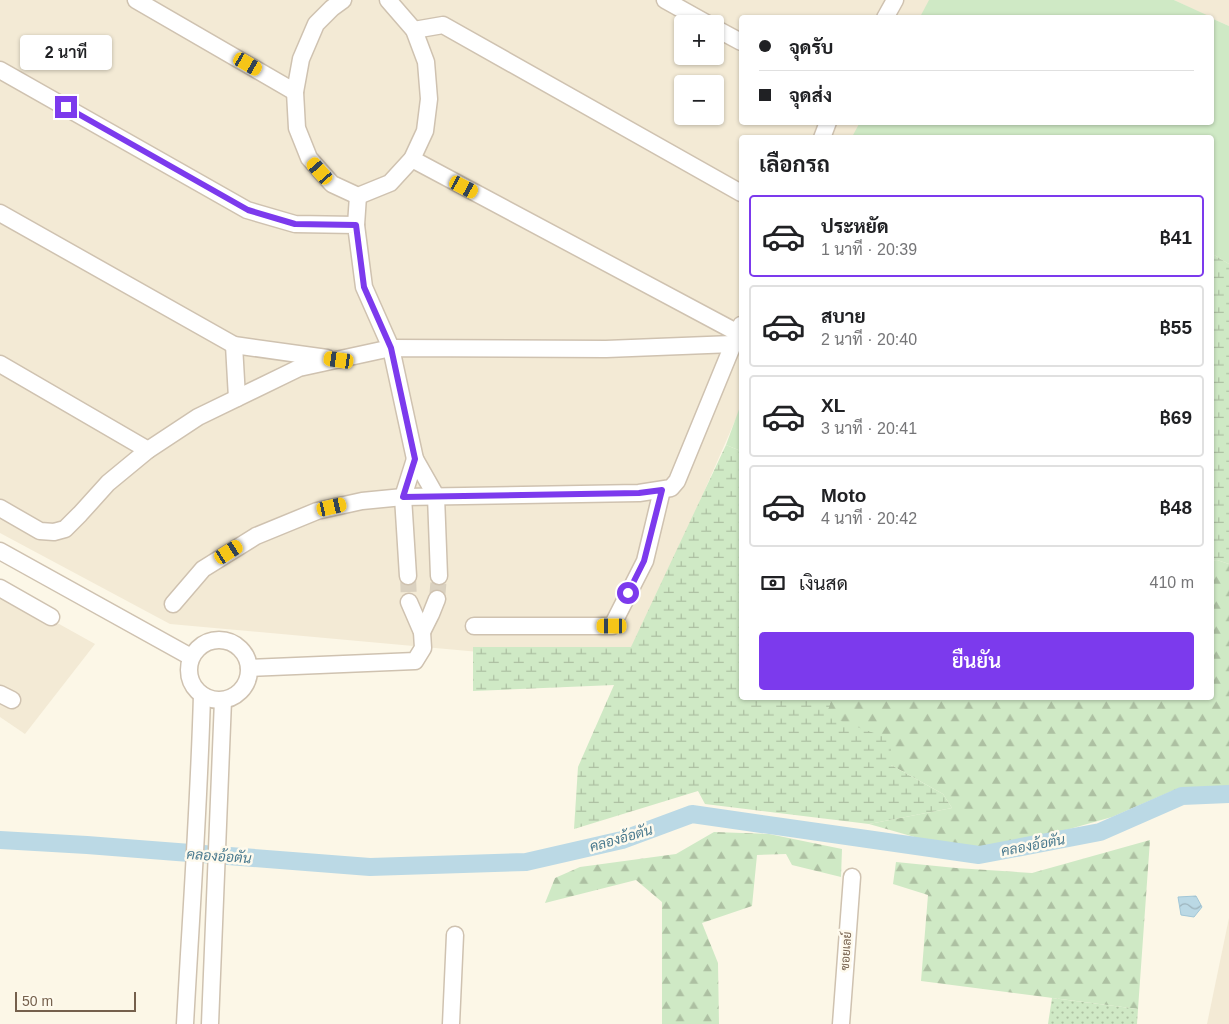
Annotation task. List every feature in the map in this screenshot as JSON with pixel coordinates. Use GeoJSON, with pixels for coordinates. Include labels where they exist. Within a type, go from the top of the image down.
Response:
{"type":"FeatureCollection","features":[{"type":"Feature","properties":{"kind":"street"},"geometry":{"type":"LineString","coordinates":[[136,0],[296,92]]}},
{"type":"Feature","properties":{"kind":"street"},"geometry":{"type":"LineString","coordinates":[[343,0],[316,24],[301,59],[296,92],[297,128],[309,158],[332,184],[358,196],[390,183],[412,159],[426,131],[429,98],[426,62],[414,30],[388,0]]}},
{"type":"Feature","properties":{"kind":"street"},"geometry":{"type":"LineString","coordinates":[[665,0],[692,15]]}},
{"type":"Feature","properties":{"kind":"street"},"geometry":{"type":"LineString","coordinates":[[887,15],[895,0]]}},
{"type":"Feature","properties":{"kind":"street"},"geometry":{"type":"LineString","coordinates":[[414,30],[443,25],[739,192]]}},
{"type":"Feature","properties":{"kind":"street"},"geometry":{"type":"LineString","coordinates":[[724,33],[739,41]]}},
{"type":"Feature","properties":{"kind":"street"},"geometry":{"type":"LineString","coordinates":[[0,70],[248,210],[295,224],[356,225]]}},
{"type":"Feature","properties":{"kind":"street"},"geometry":{"type":"LineString","coordinates":[[412,159],[737,334]]}},
{"type":"Feature","properties":{"kind":"street"},"geometry":{"type":"LineString","coordinates":[[358,196],[356,225],[364,287],[391,348],[415,459],[436,496],[438,576]]}},
{"type":"Feature","properties":{"kind":"street"},"geometry":{"type":"LineString","coordinates":[[0,213],[234,346],[339,360]]}},
{"type":"Feature","properties":{"kind":"street"},"geometry":{"type":"LineString","coordinates":[[0,508],[40,531],[54,532],[65,529],[108,483],[148,450],[198,417],[299,368],[391,348],[606,349],[737,334]]}},
{"type":"Feature","properties":{"kind":"street"},"geometry":{"type":"LineString","coordinates":[[173,604],[203,569],[256,536],[317,511],[362,501],[403,497],[639,493],[671,488],[677,481],[737,334]]}},
{"type":"Feature","properties":{"kind":"street"},"geometry":{"type":"LineString","coordinates":[[234,346],[237,398]]}},
{"type":"Feature","properties":{"kind":"street"},"geometry":{"type":"LineString","coordinates":[[0,364],[148,450]]}},
{"type":"Feature","properties":{"kind":"street"},"geometry":{"type":"LineString","coordinates":[[408,576],[403,497],[415,459]]}},
{"type":"Feature","properties":{"kind":"street"},"geometry":{"type":"LineString","coordinates":[[474,626],[612,626],[644,561],[662,490]]}},
{"type":"Feature","properties":{"kind":"street"},"geometry":{"type":"LineString","coordinates":[[0,551],[191,657]]}},
{"type":"Feature","properties":{"kind":"street"},"geometry":{"type":"LineString","coordinates":[[0,588],[51,616]]}},
{"type":"Feature","properties":{"kind":"street"},"geometry":{"type":"LineString","coordinates":[[422,632],[432,614],[437,599]]}},
{"type":"Feature","properties":{"kind":"street"},"geometry":{"type":"LineString","coordinates":[[249,668],[415,661],[423,648],[422,632],[409,602]]}},
{"type":"Feature","properties":{"kind":"street"},"geometry":{"type":"LineString","coordinates":[[225,640],[237,646],[246,656],[249,668],[245,685],[232,697],[223,700],[212,699],[202,695],[194,688],[190,678],[188,668],[191,657],[200,646],[211,641],[225,640]]}},
{"type":"Feature","properties":{"kind":"street"},"geometry":{"type":"LineString","coordinates":[[185,1024],[201,752],[202,695]]}},
{"type":"Feature","properties":{"kind":"street"},"geometry":{"type":"LineString","coordinates":[[210,1024],[223,700]]}},
{"type":"Feature","properties":{"kind":"street","name":"ซอยเลย์"},"geometry":{"type":"LineString","coordinates":[[841,1024],[852,877]]}},
{"type":"Feature","properties":{"kind":"street"},"geometry":{"type":"LineString","coordinates":[[451,1024],[455,935]]}},
{"type":"Feature","properties":{"kind":"shaded area"},"geometry":{"type":"Polygon","coordinates":[[[0,0],[930,0],[922,15],[739,15],[739,125],[861,125],[855,135],[739,135],[739,412],[635,650],[501,654],[170,624],[0,533],[0,0]]]}},
{"type":"Feature","properties":{"kind":"shaded area"},"geometry":{"type":"Polygon","coordinates":[[[1174,0],[1229,0],[1229,26],[1214,19],[1214,15],[1205,15],[1174,0]]]}},
{"type":"Feature","properties":{"kind":"shaded area"},"geometry":{"type":"Polygon","coordinates":[[[0,591],[95,644],[25,734],[0,717],[0,591]]]}},
{"type":"Feature","properties":{"kind":"shaded area"},"geometry":{"type":"Polygon","coordinates":[[[1229,918],[1229,1024],[1207,1024],[1229,918]]]}},
{"type":"Feature","properties":{"kind":"green space"},"geometry":{"type":"Polygon","coordinates":[[[929,0],[1174,0],[1207,15],[921,15],[929,0]]]}},
{"type":"Feature","properties":{"kind":"green space"},"geometry":{"type":"Polygon","coordinates":[[[1214,19],[1229,26],[1229,264],[1214,255],[1214,135],[853,135],[858,125],[1214,125],[1214,19]]]}},
{"type":"Feature","properties":{"kind":"green space"},"geometry":{"type":"Polygon","coordinates":[[[1214,255],[1229,264],[1229,564],[1214,560],[1214,255]]]}},
{"type":"Feature","properties":{"kind":"green space"},"geometry":{"type":"Polygon","coordinates":[[[739,409],[739,450],[726,445],[739,409]]]}},
{"type":"Feature","properties":{"kind":"green space"},"geometry":{"type":"Polygon","coordinates":[[[726,445],[739,450],[739,700],[831,700],[826,716],[891,739],[891,765],[943,794],[952,808],[869,824],[705,804],[698,791],[574,829],[578,767],[614,685],[473,691],[473,647],[631,647],[726,445]]]}},
{"type":"Feature","properties":{"kind":"green space"},"geometry":{"type":"Polygon","coordinates":[[[1214,560],[1229,564],[1229,787],[1172,791],[1112,817],[1041,837],[971,849],[932,842],[869,824],[952,808],[943,794],[891,765],[825,716],[831,700],[1214,700],[1214,560]]]}},
{"type":"Feature","properties":{"kind":"green space"},"geometry":{"type":"Polygon","coordinates":[[[714,832],[769,834],[842,849],[841,877],[792,865],[786,854],[757,855],[752,906],[702,923],[718,963],[719,1024],[662,1024],[662,902],[636,880],[545,903],[555,878],[580,867],[676,854],[714,832]]]}},
{"type":"Feature","properties":{"kind":"green space"},"geometry":{"type":"Polygon","coordinates":[[[1150,840],[1138,1009],[921,981],[928,895],[893,884],[896,862],[1032,873],[1150,840]]]}},
{"type":"Feature","properties":{"kind":"green space"},"geometry":{"type":"Polygon","coordinates":[[[1052,998],[1138,1009],[1137,1024],[1048,1024],[1052,998]]]}},
{"type":"Feature","properties":{"kind":"water"},"geometry":{"type":"Polygon","coordinates":[[[1196,896],[1202,907],[1194,917],[1181,915],[1178,897],[1196,896]]]}},
{"type":"Feature","properties":{"kind":"waterway","name":"คลองอ้อตัน"},"geometry":{"type":"LineString","coordinates":[[0,840],[370,867],[526,862],[622,840],[692,814],[979,855],[1100,832],[1182,796],[1229,794]]}},
{"type":"Feature","properties":{"kind":"tunnel"},"geometry":{"type":"LineString","coordinates":[[408,576],[409,602]]}},
{"type":"Feature","properties":{"kind":"tunnel"},"geometry":{"type":"LineString","coordinates":[[437,599],[439,576]]}},
{"type":"Feature","properties":{"kind":"route"},"geometry":{"type":"LineString","coordinates":[[66,107],[248,210],[295,224],[356,225],[364,287],[391,348],[415,459],[403,497],[639,493],[662,490],[644,561],[628,593]]}}]}
